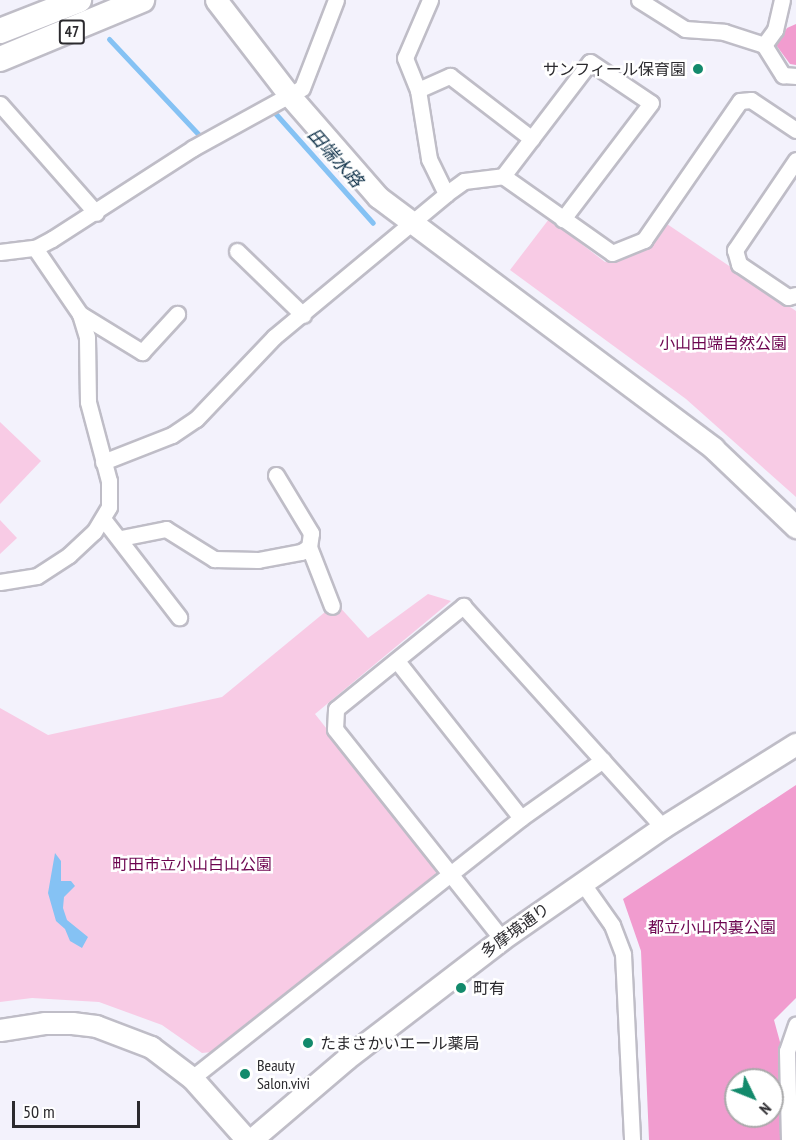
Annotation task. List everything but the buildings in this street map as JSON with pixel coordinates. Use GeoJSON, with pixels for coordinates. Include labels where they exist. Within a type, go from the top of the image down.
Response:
{"type":"FeatureCollection","features":[{"type":"Feature","properties":{"kind":"main road","name":"47"},"geometry":{"type":"LineString","coordinates":[[0,31],[79,0]]}},
{"type":"Feature","properties":{"kind":"main road","name":"47"},"geometry":{"type":"LineString","coordinates":[[0,59],[142,0]]}},
{"type":"Feature","properties":{"kind":"street"},"geometry":{"type":"LineString","coordinates":[[216,0],[290,96],[378,197],[712,448],[796,527]]}},
{"type":"Feature","properties":{"kind":"street"},"geometry":{"type":"LineString","coordinates":[[430,0],[407,48],[405,58],[418,90],[429,159],[446,195]]}},
{"type":"Feature","properties":{"kind":"street"},"geometry":{"type":"LineString","coordinates":[[639,0],[685,29],[724,33],[764,45],[783,75],[796,76]]}},
{"type":"Feature","properties":{"kind":"street"},"geometry":{"type":"LineString","coordinates":[[764,45],[775,30],[782,0]]}},
{"type":"Feature","properties":{"kind":"street"},"geometry":{"type":"LineString","coordinates":[[0,252],[35,248],[96,213],[193,148],[302,88],[335,1]]}},
{"type":"Feature","properties":{"kind":"street"},"geometry":{"type":"LineString","coordinates":[[103,462],[172,435],[196,419],[243,366],[446,195],[465,182],[503,176],[590,62],[651,103],[563,219]]}},
{"type":"Feature","properties":{"kind":"street"},"geometry":{"type":"LineString","coordinates":[[418,90],[450,76],[532,139]]}},
{"type":"Feature","properties":{"kind":"street"},"geometry":{"type":"LineString","coordinates":[[503,176],[612,253],[644,240],[740,101],[752,100],[796,130]]}},
{"type":"Feature","properties":{"kind":"street"},"geometry":{"type":"LineString","coordinates":[[0,104],[96,213]]}},
{"type":"Feature","properties":{"kind":"street"},"geometry":{"type":"LineString","coordinates":[[796,160],[735,250],[739,264],[788,297],[796,295]]}},
{"type":"Feature","properties":{"kind":"street"},"geometry":{"type":"LineString","coordinates":[[0,582],[37,576],[69,555],[104,520],[110,507],[103,462],[88,402],[87,338],[80,314],[35,248]]}},
{"type":"Feature","properties":{"kind":"street"},"geometry":{"type":"LineString","coordinates":[[237,251],[303,315]]}},
{"type":"Feature","properties":{"kind":"street"},"geometry":{"type":"LineString","coordinates":[[80,314],[142,352],[177,314]]}},
{"type":"Feature","properties":{"kind":"street"},"geometry":{"type":"LineString","coordinates":[[276,475],[310,533],[309,547],[332,606]]}},
{"type":"Feature","properties":{"kind":"street"},"geometry":{"type":"LineString","coordinates":[[104,520],[121,538],[179,616]]}},
{"type":"Feature","properties":{"kind":"street"},"geometry":{"type":"LineString","coordinates":[[121,538],[166,529],[214,559],[258,560],[301,552],[309,547]]}},
{"type":"Feature","properties":{"kind":"street"},"geometry":{"type":"LineString","coordinates":[[502,939],[335,729],[336,709],[463,606],[663,827]]}},
{"type":"Feature","properties":{"kind":"street"},"geometry":{"type":"LineString","coordinates":[[397,661],[521,818]]}},
{"type":"Feature","properties":{"kind":"street","name":"多摩境通り"},"geometry":{"type":"LineString","coordinates":[[249,1140],[347,1058],[581,881],[796,744]]}},
{"type":"Feature","properties":{"kind":"street"},"geometry":{"type":"LineString","coordinates":[[192,1078],[521,818],[603,760]]}},
{"type":"Feature","properties":{"kind":"street"},"geometry":{"type":"LineString","coordinates":[[581,881],[612,925],[622,954],[632,1140]]}},
{"type":"Feature","properties":{"kind":"street"},"geometry":{"type":"LineString","coordinates":[[0,1030],[45,1023],[96,1026],[151,1047],[192,1078],[249,1140]]}},
{"type":"Feature","properties":{"kind":"street"},"geometry":{"type":"LineString","coordinates":[[789,1140],[787,1051],[796,1025]]}},
{"type":"Feature","properties":{"kind":"green space"},"geometry":{"type":"Polygon","coordinates":[[[796,24],[796,65],[790,64],[776,45],[787,28],[796,24]]]}},
{"type":"Feature","properties":{"kind":"green space","name":"小山田端自然公園"},"geometry":{"type":"Polygon","coordinates":[[[549,219],[605,262],[652,246],[667,224],[796,311],[796,497],[686,399],[510,270],[549,219]]]}},
{"type":"Feature","properties":{"kind":"green space"},"geometry":{"type":"Polygon","coordinates":[[[0,422],[41,461],[0,504],[0,422]]]}},
{"type":"Feature","properties":{"kind":"green space"},"geometry":{"type":"Polygon","coordinates":[[[0,520],[17,538],[0,554],[0,520]]]}},
{"type":"Feature","properties":{"kind":"green space","name":"町田市立小山白山公園"},"geometry":{"type":"Polygon","coordinates":[[[428,594],[451,601],[315,714],[437,868],[435,877],[212,1052],[202,1053],[162,1025],[99,1002],[32,998],[0,1002],[0,708],[48,735],[222,697],[336,603],[368,638],[428,594]]]}},
{"type":"Feature","properties":{"kind":"green space","name":"都立小山内裏公園"},"geometry":{"type":"Polygon","coordinates":[[[796,785],[796,998],[774,1020],[780,1042],[781,1068],[724,1068],[724,1128],[782,1128],[782,1140],[649,1140],[641,951],[623,899],[796,785]]]}},
{"type":"Feature","properties":{"kind":"water"},"geometry":{"type":"Polygon","coordinates":[[[55,853],[61,861],[61,881],[71,881],[75,886],[64,897],[63,908],[67,920],[88,937],[82,948],[70,941],[65,929],[56,921],[48,893],[55,853]]]}},
{"type":"Feature","properties":{"kind":"waterway","name":"田端水路"},"geometry":{"type":"LineString","coordinates":[[109,39],[200,136]]}},
{"type":"Feature","properties":{"kind":"waterway","name":"田端水路"},"geometry":{"type":"LineString","coordinates":[[275,113],[373,223]]}},
{"type":"Feature","properties":{"kind":"place","name":"サンフィール保育園"},"geometry":{"type":"Point","coordinates":[698,69]}},
{"type":"Feature","properties":{"kind":"place","name":"町有"},"geometry":{"type":"Point","coordinates":[461,988]}},
{"type":"Feature","properties":{"kind":"place","name":"たまさかいエール薬局"},"geometry":{"type":"Point","coordinates":[308,1043]}},
{"type":"Feature","properties":{"kind":"place","name":"Beauty Salon.vivi"},"geometry":{"type":"Point","coordinates":[245,1074]}}]}
